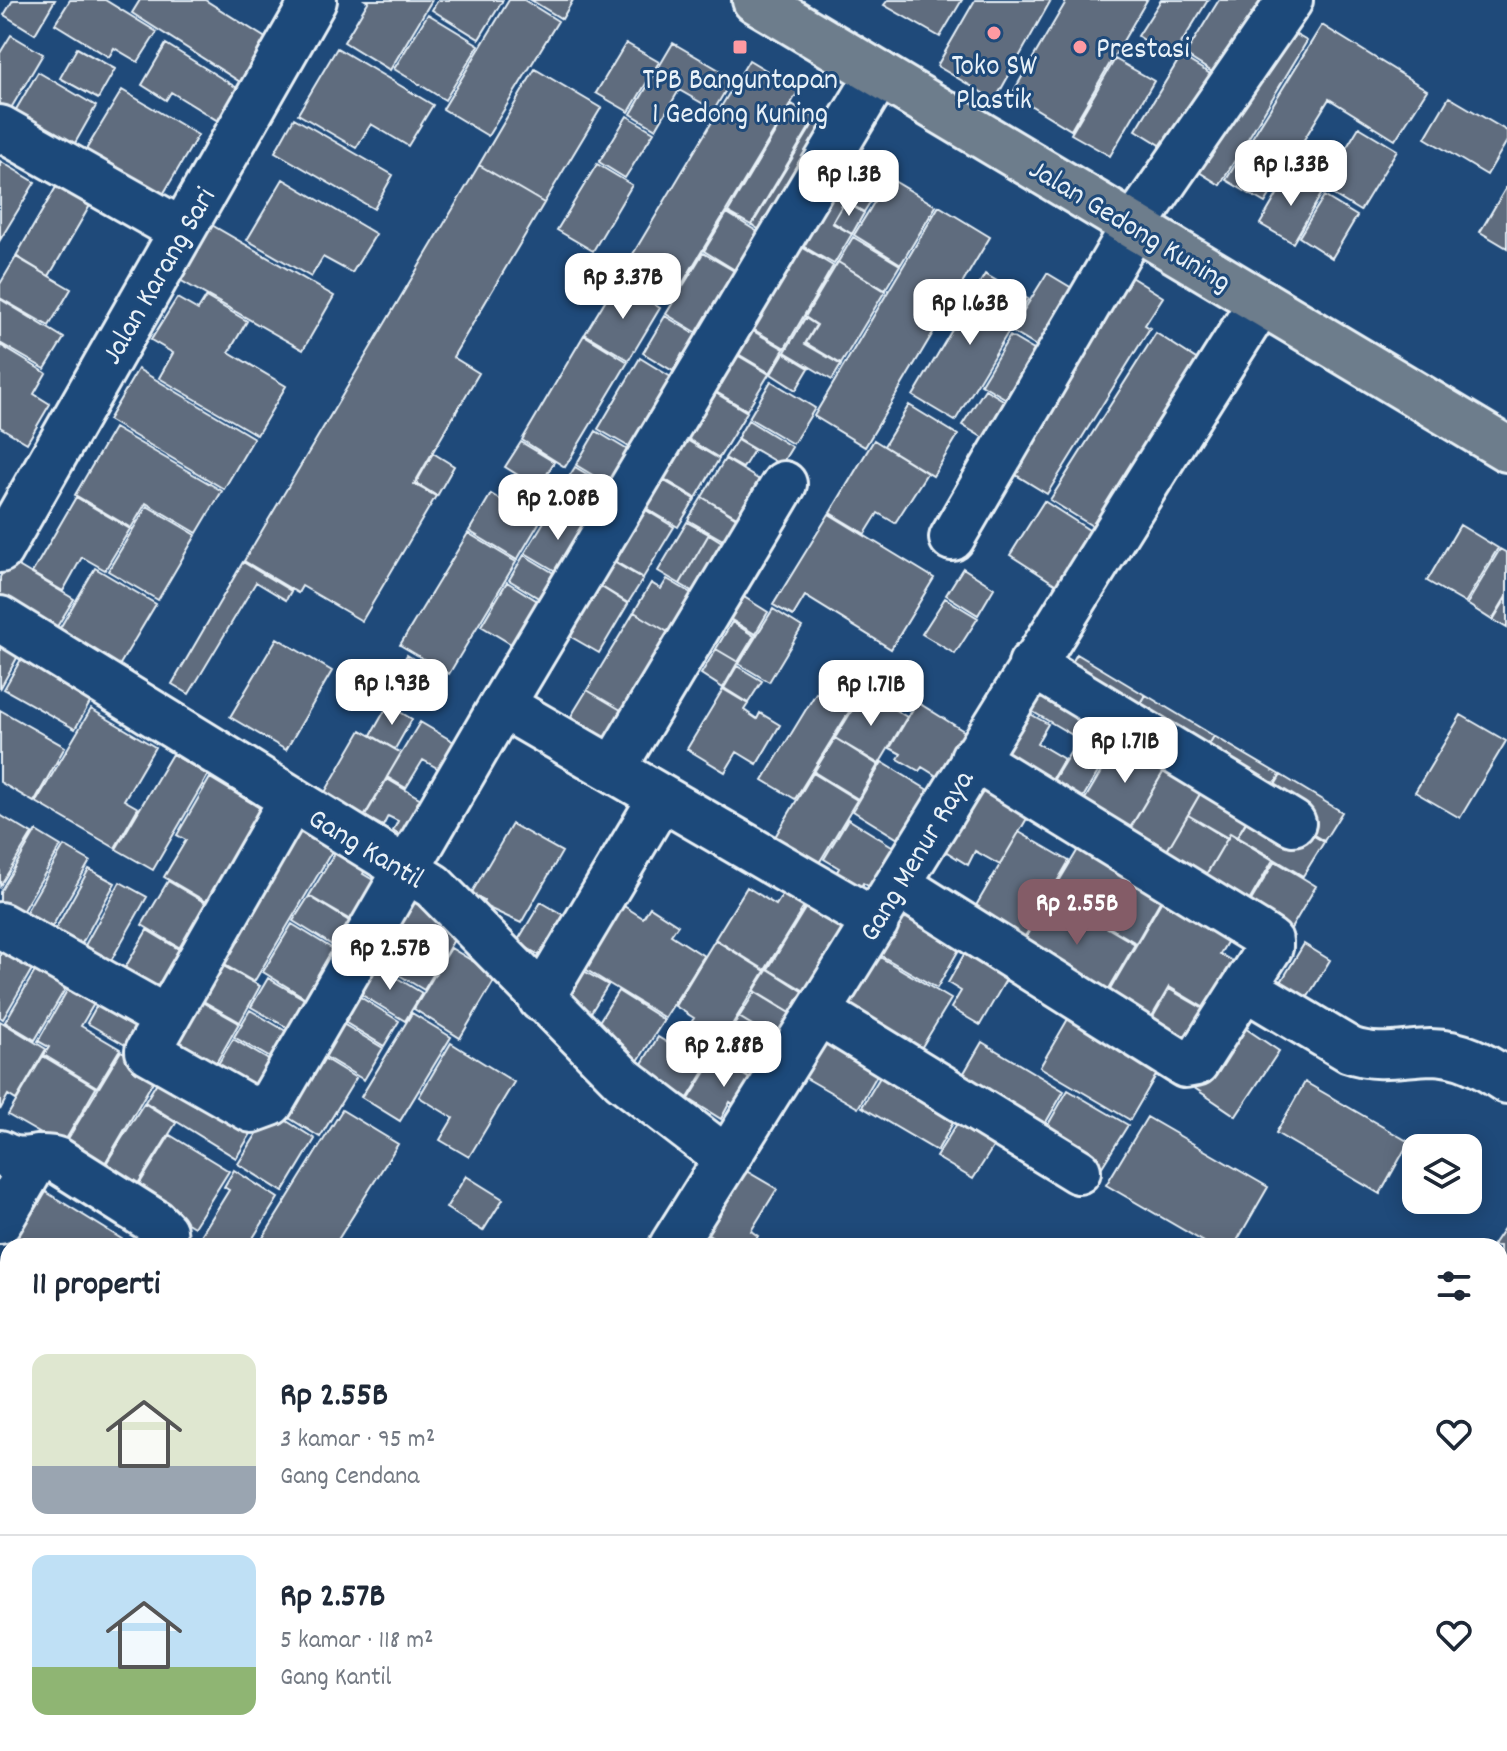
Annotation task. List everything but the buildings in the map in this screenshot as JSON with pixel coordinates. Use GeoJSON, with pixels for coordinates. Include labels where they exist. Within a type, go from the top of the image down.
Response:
{"type":"FeatureCollection","features":[{"type":"Feature","properties":{"kind":"main road","name":"Jalan Gedong Kuning"},"geometry":{"type":"LineString","coordinates":[[755,0],[1507,449]]}},
{"type":"Feature","properties":{"kind":"street"},"geometry":{"type":"LineString","coordinates":[[952,538],[1134,226],[1290,0]]}},
{"type":"Feature","properties":{"kind":"street","name":"Jalan Karang Sari"},"geometry":{"type":"LineString","coordinates":[[0,550],[182,231],[299,5]]}},
{"type":"Feature","properties":{"kind":"street"},"geometry":{"type":"LineString","coordinates":[[291,801],[148,1051],[252,1110],[262,1109],[271,1103],[502,705],[879,74]]}},
{"type":"Feature","properties":{"kind":"street"},"geometry":{"type":"LineString","coordinates":[[0,128],[182,231]]}},
{"type":"Feature","properties":{"kind":"street","name":"Gang Menur Raya"},"geometry":{"type":"LineString","coordinates":[[677,1238],[899,885],[1031,664],[1261,302]]}},
{"type":"Feature","properties":{"kind":"street"},"geometry":{"type":"LineString","coordinates":[[613,769],[784,484]]}},
{"type":"Feature","properties":{"kind":"street","name":"Gang Kantil"},"geometry":{"type":"LineString","coordinates":[[0,619],[291,801],[408,870],[447,899],[541,999],[635,1089],[727,1159]]}},
{"type":"Feature","properties":{"kind":"street"},"geometry":{"type":"LineString","coordinates":[[1031,664],[1293,823]]}},
{"type":"Feature","properties":{"kind":"street"},"geometry":{"type":"LineString","coordinates":[[502,705],[876,922]]}},
{"type":"Feature","properties":{"kind":"street"},"geometry":{"type":"LineString","coordinates":[[899,885],[1185,1065],[1196,1063],[1270,947],[1270,941],[1258,933],[973,758]]}},
{"type":"Feature","properties":{"kind":"street"},"geometry":{"type":"LineString","coordinates":[[541,999],[661,798]]}},
{"type":"Feature","properties":{"kind":"street"},"geometry":{"type":"LineString","coordinates":[[0,925],[166,1018]]}},
{"type":"Feature","properties":{"kind":"street"},"geometry":{"type":"LineString","coordinates":[[1246,988],[1350,1050],[1368,1056],[1432,1052],[1461,1056],[1507,1081]]}},
{"type":"Feature","properties":{"kind":"street"},"geometry":{"type":"LineString","coordinates":[[820,1013],[1078,1171]]}},
{"type":"Feature","properties":{"kind":"street"},"geometry":{"type":"LineString","coordinates":[[0,1221],[19,1155],[57,1160],[155,1222],[164,1231],[165,1238]]}},
{"type":"Feature","properties":{"kind":"place","name":"Toko SW Plastik"},"geometry":{"type":"Point","coordinates":[994,33]}},
{"type":"Feature","properties":{"kind":"place","name":"TPB Banguntapan 1 Gedong Kuning"},"geometry":{"type":"Point","coordinates":[740,47]}},
{"type":"Feature","properties":{"kind":"place","name":"Prestasi"},"geometry":{"type":"Point","coordinates":[1080,47]}}]}
